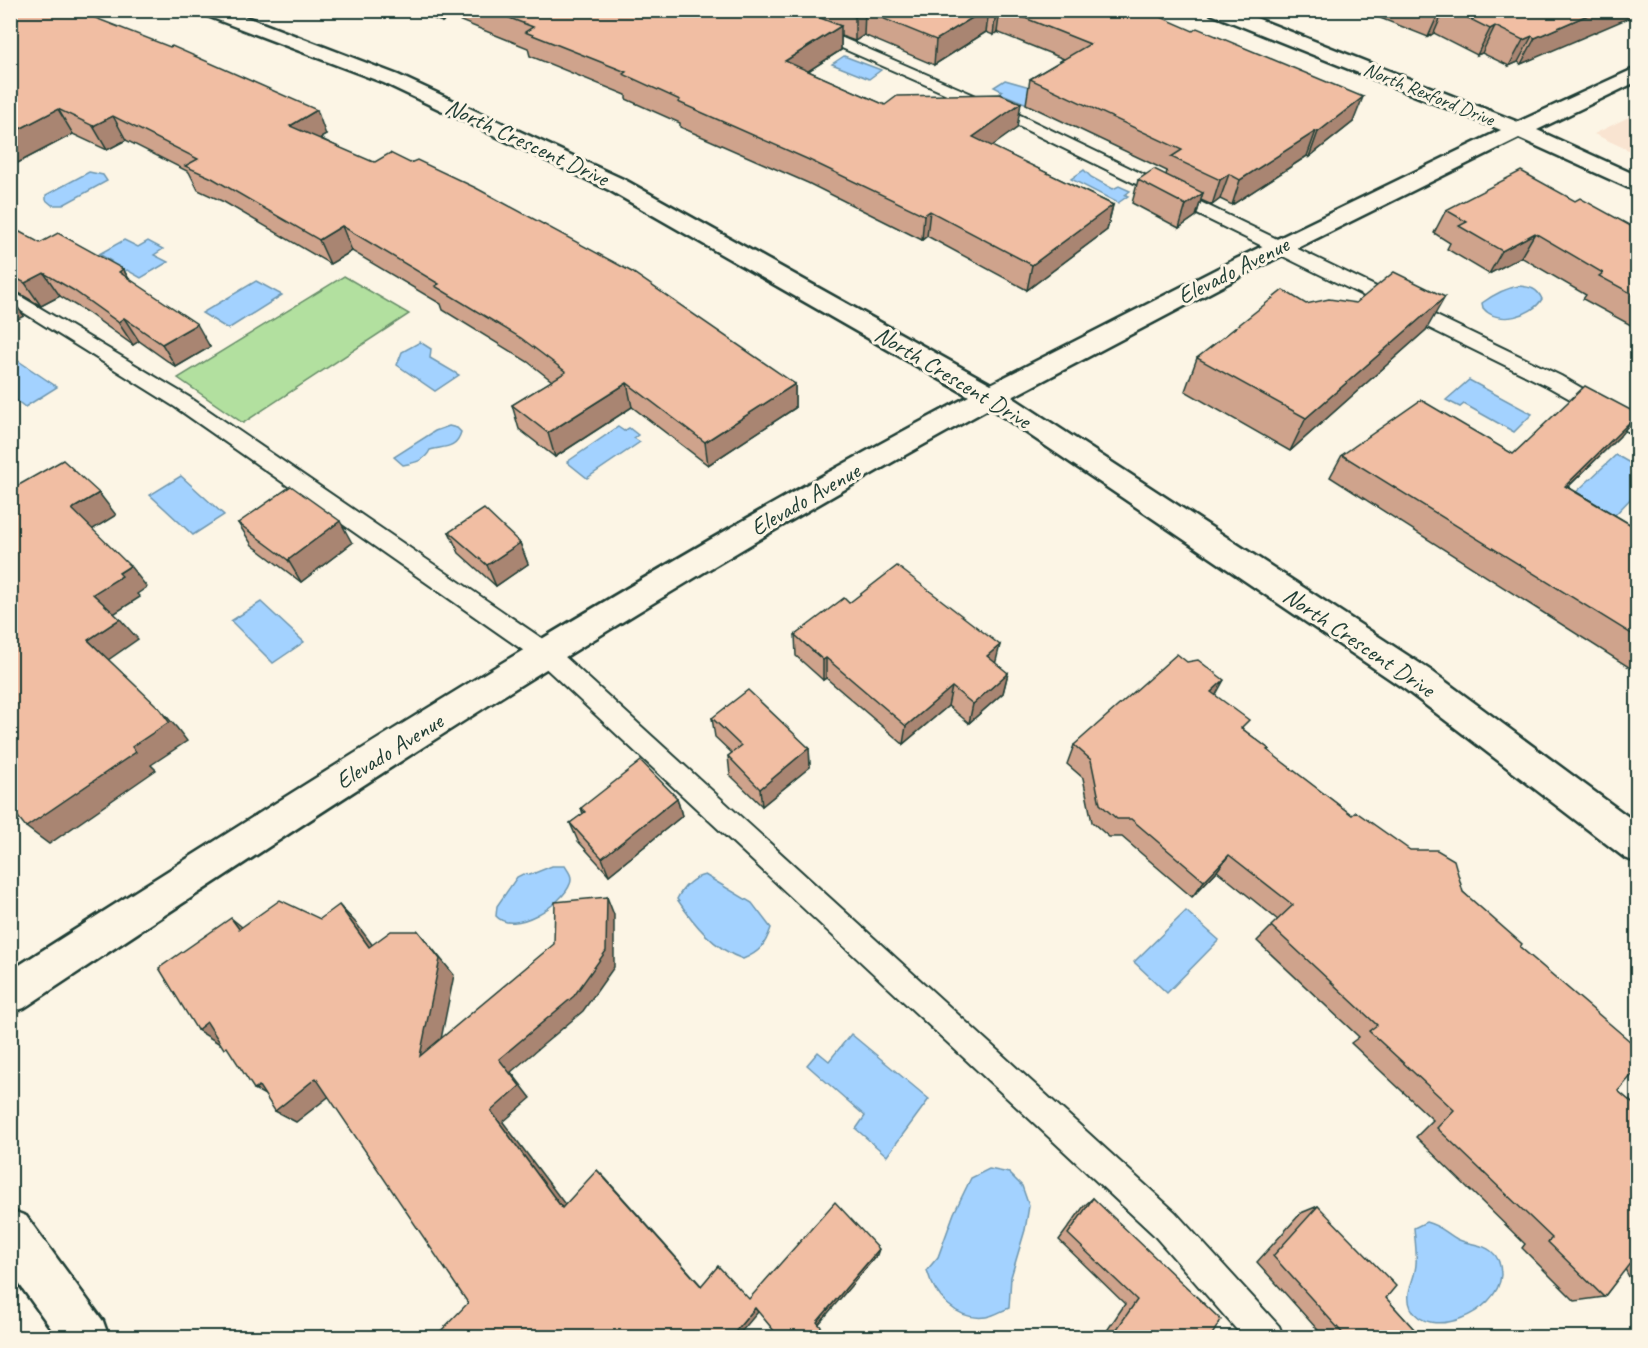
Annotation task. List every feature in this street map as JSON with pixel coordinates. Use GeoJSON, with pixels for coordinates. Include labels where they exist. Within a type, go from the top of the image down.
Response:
{"type":"FeatureCollection","features":[{"type":"Feature","properties":{"kind":"street","name":"North Crescent Drive"},"geometry":{"type":"LineString","coordinates":[[209,10],[391,79],[617,185],[991,396],[1418,680],[1638,846]]}},
{"type":"Feature","properties":{"kind":"street","name":"North Rexford Drive"},"geometry":{"type":"LineString","coordinates":[[1218,10],[1519,130],[1638,184]]}},
{"type":"Feature","properties":{"kind":"street","name":"Elevado Avenue"},"geometry":{"type":"LineString","coordinates":[[10,994],[340,781],[545,653],[829,486],[991,396],[1280,246],[1638,73]]}},
{"type":"Feature","properties":{"kind":"street"},"geometry":{"type":"LineString","coordinates":[[10,1232],[86,1338]]}},
{"type":"Feature","properties":{"kind":"lane"},"geometry":{"type":"LineString","coordinates":[[751,10],[833,39],[1012,117],[1554,381],[1638,430]]}},
{"type":"Feature","properties":{"kind":"lane"},"geometry":{"type":"LineString","coordinates":[[10,297],[182,402],[545,653],[1164,1223],[1267,1338]]}},
{"type":"Feature","properties":{"kind":"shaded area"},"geometry":{"type":"Polygon","coordinates":[[[1637,113],[1637,154],[1594,134],[1637,113]]]}},
{"type":"Feature","properties":{"kind":"green space"},"geometry":{"type":"Polygon","coordinates":[[[344,276],[409,314],[243,423],[178,378],[344,276]]]}},
{"type":"Feature","properties":{"kind":"water"},"geometry":{"type":"Polygon","coordinates":[[[844,56],[881,70],[869,79],[832,64],[844,56]]]}},
{"type":"Feature","properties":{"kind":"water"},"geometry":{"type":"Polygon","coordinates":[[[1005,80],[1030,87],[1027,104],[1000,93],[1002,91],[994,87],[1005,80]]]}},
{"type":"Feature","properties":{"kind":"water"},"geometry":{"type":"Polygon","coordinates":[[[1084,170],[1091,177],[1113,189],[1119,186],[1130,191],[1125,195],[1128,196],[1118,203],[1071,179],[1084,170]]]}},
{"type":"Feature","properties":{"kind":"water"},"geometry":{"type":"Polygon","coordinates":[[[89,172],[103,175],[107,181],[63,205],[52,205],[46,200],[46,195],[89,172]]]}},
{"type":"Feature","properties":{"kind":"water"},"geometry":{"type":"Polygon","coordinates":[[[124,240],[138,247],[148,241],[163,249],[154,255],[168,262],[141,278],[127,270],[121,273],[106,264],[111,261],[99,254],[124,240]]]}},
{"type":"Feature","properties":{"kind":"water"},"geometry":{"type":"Polygon","coordinates":[[[256,281],[282,295],[228,329],[202,313],[256,281]]]}},
{"type":"Feature","properties":{"kind":"water"},"geometry":{"type":"Polygon","coordinates":[[[1519,286],[1533,289],[1542,299],[1531,310],[1506,318],[1497,317],[1483,308],[1482,303],[1491,297],[1519,286]]]}},
{"type":"Feature","properties":{"kind":"water"},"geometry":{"type":"Polygon","coordinates":[[[420,342],[431,349],[430,358],[459,375],[435,391],[397,365],[402,352],[420,342]]]}},
{"type":"Feature","properties":{"kind":"water"},"geometry":{"type":"Polygon","coordinates":[[[14,358],[57,387],[25,407],[11,396],[11,360],[14,358]]]}},
{"type":"Feature","properties":{"kind":"water"},"geometry":{"type":"Polygon","coordinates":[[[1469,380],[1532,414],[1514,432],[1464,404],[1460,407],[1446,400],[1469,380]]]}},
{"type":"Feature","properties":{"kind":"water"},"geometry":{"type":"Polygon","coordinates":[[[449,426],[461,432],[452,445],[430,450],[422,459],[403,465],[394,457],[435,431],[449,426]]]}},
{"type":"Feature","properties":{"kind":"water"},"geometry":{"type":"Polygon","coordinates":[[[618,427],[624,431],[629,428],[638,435],[634,438],[640,442],[587,478],[567,462],[618,427]]]}},
{"type":"Feature","properties":{"kind":"water"},"geometry":{"type":"Polygon","coordinates":[[[1616,455],[1637,467],[1637,492],[1613,517],[1574,494],[1616,455]]]}},
{"type":"Feature","properties":{"kind":"water"},"geometry":{"type":"Polygon","coordinates":[[[181,476],[224,515],[193,535],[150,495],[181,476]]]}},
{"type":"Feature","properties":{"kind":"water"},"geometry":{"type":"Polygon","coordinates":[[[261,602],[304,642],[273,663],[231,621],[261,602]]]}},
{"type":"Feature","properties":{"kind":"water"},"geometry":{"type":"Polygon","coordinates":[[[552,866],[565,866],[571,877],[566,892],[558,900],[537,915],[525,920],[504,921],[496,916],[497,906],[517,877],[523,874],[530,875],[552,866]]]}},
{"type":"Feature","properties":{"kind":"water"},"geometry":{"type":"Polygon","coordinates":[[[705,875],[752,903],[771,928],[764,943],[754,954],[743,959],[723,949],[690,918],[677,899],[688,884],[705,875]]]}},
{"type":"Feature","properties":{"kind":"water"},"geometry":{"type":"Polygon","coordinates":[[[1186,911],[1219,940],[1167,993],[1134,962],[1186,911]]]}},
{"type":"Feature","properties":{"kind":"water"},"geometry":{"type":"Polygon","coordinates":[[[851,1034],[929,1099],[887,1156],[856,1129],[865,1116],[807,1065],[818,1052],[829,1061],[851,1034]]]}},
{"type":"Feature","properties":{"kind":"water"},"geometry":{"type":"Polygon","coordinates":[[[989,1169],[1009,1173],[1022,1186],[1029,1206],[1025,1230],[1011,1277],[1009,1308],[989,1316],[975,1317],[956,1311],[948,1305],[935,1289],[927,1270],[938,1257],[954,1213],[971,1178],[989,1169]]]}},
{"type":"Feature","properties":{"kind":"water"},"geometry":{"type":"Polygon","coordinates":[[[1426,1222],[1439,1227],[1461,1241],[1487,1248],[1494,1253],[1499,1262],[1501,1275],[1497,1289],[1488,1301],[1461,1318],[1446,1322],[1431,1322],[1419,1318],[1411,1308],[1409,1292],[1416,1260],[1414,1228],[1426,1222]]]}},
{"type":"Feature","properties":{"kind":"building"},"geometry":{"type":"Polygon","coordinates":[[[10,10],[75,10],[172,46],[317,110],[290,126],[371,161],[375,162],[390,153],[410,163],[417,160],[476,188],[632,272],[795,384],[705,442],[627,383],[548,433],[512,405],[566,372],[521,338],[435,286],[439,284],[342,226],[319,240],[212,178],[185,166],[198,159],[113,116],[93,126],[58,109],[10,134],[10,10]]]}},
{"type":"Feature","properties":{"kind":"building"},"geometry":{"type":"Polygon","coordinates":[[[489,10],[800,10],[841,26],[785,61],[885,105],[897,96],[1000,94],[1021,103],[973,137],[1113,205],[1032,265],[930,211],[924,215],[807,159],[678,102],[680,100],[623,74],[626,72],[525,32],[533,27],[489,10]]]}},
{"type":"Feature","properties":{"kind":"building"},"geometry":{"type":"Polygon","coordinates":[[[838,10],[985,10],[936,40],[865,11],[855,17],[838,10]]]}},
{"type":"Feature","properties":{"kind":"building"},"geometry":{"type":"Polygon","coordinates":[[[1005,10],[1145,10],[1193,31],[1197,28],[1363,97],[1318,132],[1316,131],[1240,180],[1229,174],[1220,180],[1171,157],[1182,150],[1030,79],[1090,44],[1005,10]]]}},
{"type":"Feature","properties":{"kind":"building"},"geometry":{"type":"Polygon","coordinates":[[[1452,10],[1599,10],[1535,38],[1532,36],[1523,40],[1495,26],[1490,29],[1452,10]]]}},
{"type":"Feature","properties":{"kind":"building"},"geometry":{"type":"Polygon","coordinates":[[[1154,169],[1203,193],[1186,205],[1138,180],[1154,169]]]}},
{"type":"Feature","properties":{"kind":"building"},"geometry":{"type":"Polygon","coordinates":[[[1521,171],[1575,201],[1580,198],[1638,230],[1638,297],[1599,276],[1603,273],[1535,233],[1502,251],[1459,226],[1467,222],[1446,210],[1521,171]]]}},
{"type":"Feature","properties":{"kind":"building"},"geometry":{"type":"Polygon","coordinates":[[[18,231],[40,243],[58,233],[123,269],[119,272],[197,324],[162,344],[124,318],[118,322],[73,290],[44,273],[25,283],[10,275],[10,235],[18,231]]]}},
{"type":"Feature","properties":{"kind":"building"},"geometry":{"type":"Polygon","coordinates":[[[1394,272],[1445,297],[1306,418],[1197,358],[1283,290],[1306,304],[1329,299],[1356,303],[1394,272]]]}},
{"type":"Feature","properties":{"kind":"building"},"geometry":{"type":"Polygon","coordinates":[[[1585,386],[1638,414],[1565,486],[1638,529],[1638,638],[1342,455],[1421,400],[1513,454],[1585,386]]]}},
{"type":"Feature","properties":{"kind":"building"},"geometry":{"type":"Polygon","coordinates":[[[63,460],[99,493],[72,509],[130,566],[119,573],[122,576],[93,594],[120,619],[88,640],[159,708],[169,722],[132,747],[136,752],[26,827],[10,807],[10,510],[16,507],[10,501],[10,490],[63,460]]]}},
{"type":"Feature","properties":{"kind":"building"},"geometry":{"type":"Polygon","coordinates":[[[291,486],[340,521],[288,560],[238,523],[291,486]]]}},
{"type":"Feature","properties":{"kind":"building"},"geometry":{"type":"Polygon","coordinates":[[[484,509],[520,543],[487,565],[449,532],[484,509]]]}},
{"type":"Feature","properties":{"kind":"building"},"geometry":{"type":"Polygon","coordinates":[[[897,566],[1000,645],[987,656],[1008,673],[973,704],[952,687],[906,726],[826,658],[823,660],[795,635],[844,598],[849,603],[897,566]]]}},
{"type":"Feature","properties":{"kind":"building"},"geometry":{"type":"Polygon","coordinates":[[[1177,654],[1187,662],[1198,660],[1224,680],[1211,692],[1249,720],[1241,728],[1352,815],[1356,812],[1410,850],[1437,850],[1454,860],[1463,892],[1522,944],[1520,947],[1638,1048],[1638,1068],[1618,1091],[1638,1108],[1638,1253],[1604,1297],[1548,1242],[1552,1238],[1437,1128],[1454,1110],[1369,1031],[1377,1025],[1271,926],[1293,905],[1229,855],[1204,881],[1131,819],[1117,819],[1100,804],[1091,760],[1074,745],[1177,654]]]}},
{"type":"Feature","properties":{"kind":"building"},"geometry":{"type":"Polygon","coordinates":[[[748,690],[809,748],[760,789],[728,756],[741,746],[712,718],[748,690]]]}},
{"type":"Feature","properties":{"kind":"building"},"geometry":{"type":"Polygon","coordinates":[[[641,761],[677,798],[602,858],[570,823],[585,812],[581,808],[641,761]]]}},
{"type":"Feature","properties":{"kind":"building"},"geometry":{"type":"Polygon","coordinates":[[[607,897],[606,951],[574,996],[499,1059],[520,1086],[491,1111],[562,1208],[597,1170],[701,1286],[718,1266],[749,1299],[835,1202],[879,1249],[817,1322],[830,1338],[780,1338],[755,1308],[730,1338],[436,1338],[468,1303],[316,1078],[275,1111],[259,1086],[254,1089],[227,1047],[224,1049],[207,1022],[197,1030],[159,968],[231,918],[239,929],[280,900],[320,919],[339,905],[369,947],[391,931],[418,931],[440,959],[420,1056],[554,944],[555,902],[607,897]]]}},
{"type":"Feature","properties":{"kind":"building"},"geometry":{"type":"Polygon","coordinates":[[[1093,1198],[1221,1320],[1210,1338],[1113,1338],[1112,1336],[1137,1300],[1068,1234],[1093,1198]]]}},
{"type":"Feature","properties":{"kind":"building"},"geometry":{"type":"Polygon","coordinates":[[[1318,1206],[1396,1286],[1386,1298],[1422,1338],[1347,1338],[1273,1256],[1318,1206]]]}}]}
